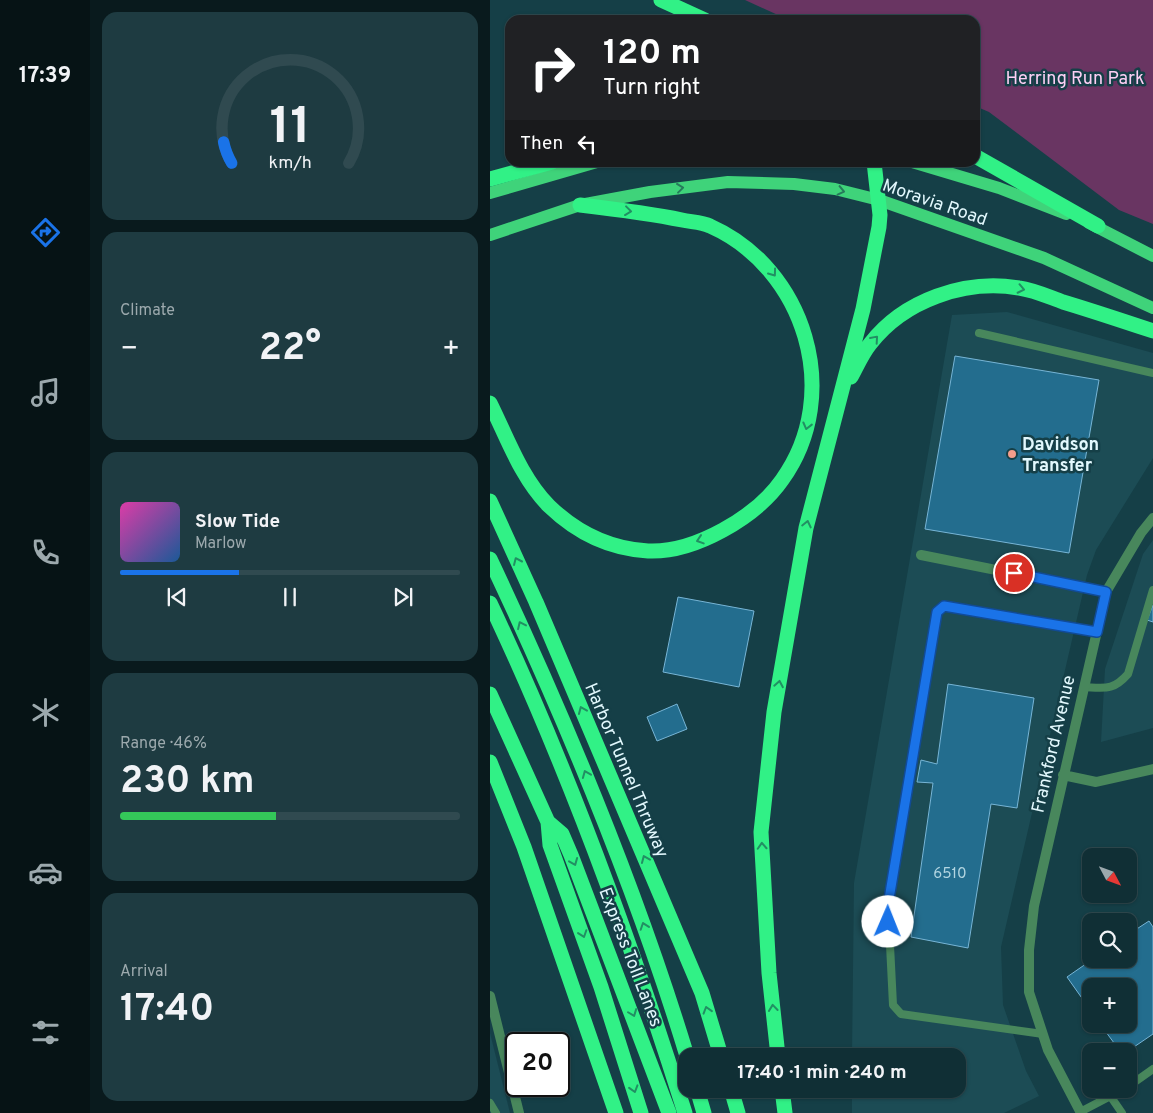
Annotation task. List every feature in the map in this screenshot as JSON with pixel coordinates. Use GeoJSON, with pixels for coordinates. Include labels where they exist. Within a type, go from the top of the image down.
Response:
{"type":"FeatureCollection","features":[{"type":"Feature","properties":{"kind":"highway"},"geometry":{"type":"LineString","coordinates":[[661,0],[694,15]]}},
{"type":"Feature","properties":{"kind":"highway"},"geometry":{"type":"LineString","coordinates":[[980,159],[1098,226]]}},
{"type":"Feature","properties":{"kind":"highway"},"geometry":{"type":"LineString","coordinates":[[490,179],[534,167]]}},
{"type":"Feature","properties":{"kind":"highway"},"geometry":{"type":"LineString","coordinates":[[777,1048],[769,973],[761,832],[774,712],[806,528],[870,275],[879,227],[879,200],[875,167]]}},
{"type":"Feature","properties":{"kind":"highway"},"geometry":{"type":"LineString","coordinates":[[490,403],[530,483],[549,505],[568,522],[608,544],[650,551],[694,543],[715,536],[742,518],[765,499],[782,480],[803,440],[808,424],[812,391],[804,328],[784,289],[767,266],[743,244],[708,225],[652,214],[580,205]]}},
{"type":"Feature","properties":{"kind":"highway"},"geometry":{"type":"LineString","coordinates":[[840,395],[869,345],[892,321],[913,307],[937,295],[956,290],[988,286],[1021,288],[1153,331]]}},
{"type":"Feature","properties":{"kind":"highway","name":"Harbor Tunnel Thruway"},"geometry":{"type":"LineString","coordinates":[[490,501],[536,602],[702,994],[719,1048]]}},
{"type":"Feature","properties":{"kind":"highway"},"geometry":{"type":"LineString","coordinates":[[490,559],[560,712],[613,841],[684,1048]]}},
{"type":"Feature","properties":{"kind":"highway"},"geometry":{"type":"LineString","coordinates":[[490,603],[538,708],[594,846],[637,964],[684,1113]]}},
{"type":"Feature","properties":{"kind":"highway"},"geometry":{"type":"LineString","coordinates":[[490,694],[548,822],[550,844],[601,987],[642,1113]]}},
{"type":"Feature","properties":{"kind":"highway"},"geometry":{"type":"LineString","coordinates":[[490,762],[524,847],[616,1113]]}},
{"type":"Feature","properties":{"kind":"highway","name":"Express Toll Lanes"},"geometry":{"type":"LineString","coordinates":[[548,822],[562,834],[571,855],[669,1113]]}},
{"type":"Feature","properties":{"kind":"highway"},"geometry":{"type":"LineString","coordinates":[[700,1098],[704,1113]]}},
{"type":"Feature","properties":{"kind":"highway"},"geometry":{"type":"LineString","coordinates":[[734,1098],[738,1113]]}},
{"type":"Feature","properties":{"kind":"highway"},"geometry":{"type":"LineString","coordinates":[[783,1098],[785,1113]]}},
{"type":"Feature","properties":{"kind":"main road"},"geometry":{"type":"LineString","coordinates":[[490,193],[580,167]]}},
{"type":"Feature","properties":{"kind":"main road","name":"Moravia Road"},"geometry":{"type":"LineString","coordinates":[[929,167],[999,188],[1098,226],[1153,256]]}},
{"type":"Feature","properties":{"kind":"main road","name":"Moravia Road"},"geometry":{"type":"LineString","coordinates":[[490,235],[580,205],[650,192],[728,182],[794,184],[835,189],[879,200],[1044,258],[1153,308]]}},
{"type":"Feature","properties":{"kind":"street","name":"Frankford Avenue"},"geometry":{"type":"LineString","coordinates":[[1081,1113],[1048,1050],[1029,992],[1029,950],[1034,906],[1062,775],[1106,592],[1141,533],[1153,518]]}},
{"type":"Feature","properties":{"kind":"street"},"geometry":{"type":"LineString","coordinates":[[921,555],[1106,592]]}},
{"type":"Feature","properties":{"kind":"street"},"geometry":{"type":"LineString","coordinates":[[1062,775],[1096,782],[1112,780],[1153,769]]}},
{"type":"Feature","properties":{"kind":"street"},"geometry":{"type":"LineString","coordinates":[[490,996],[519,1113]]}},
{"type":"Feature","properties":{"kind":"lane"},"geometry":{"type":"LineString","coordinates":[[980,333],[1153,373]]}},
{"type":"Feature","properties":{"kind":"lane"},"geometry":{"type":"LineString","coordinates":[[1084,687],[1109,688],[1119,684],[1128,674],[1153,590]]}},
{"type":"Feature","properties":{"kind":"lane"},"geometry":{"type":"LineString","coordinates":[[1043,1034],[901,1014],[893,1005],[888,905],[937,612],[944,606],[1097,632]]}},
{"type":"Feature","properties":{"kind":"lane"},"geometry":{"type":"LineString","coordinates":[[1137,1080],[1153,1069]]}},
{"type":"Feature","properties":{"kind":"lane"},"geometry":{"type":"LineString","coordinates":[[1081,1113],[1109,1098]]}},
{"type":"Feature","properties":{"kind":"lane"},"geometry":{"type":"LineString","coordinates":[[1111,1113],[1120,1110],[1112,1098]]}},
{"type":"Feature","properties":{"kind":"lane"},"geometry":{"type":"LineString","coordinates":[[490,1103],[496,1113]]}},
{"type":"Feature","properties":{"kind":"shaded area"},"geometry":{"type":"Polygon","coordinates":[[[1007,312],[1153,353],[1153,458],[1096,550],[1087,575],[1001,947],[1003,1005],[1026,1071],[1039,1096],[1004,1113],[852,1113],[852,1098],[966,1098],[966,1048],[852,1048],[854,883],[952,315],[1007,312]]]}},
{"type":"Feature","properties":{"kind":"shaded area"},"geometry":{"type":"Polygon","coordinates":[[[1153,540],[1153,728],[1101,742],[1105,669],[1143,554],[1153,540]]]}},
{"type":"Feature","properties":{"kind":"shaded area"},"geometry":{"type":"Polygon","coordinates":[[[490,1033],[510,1113],[490,1113],[490,1033]]]}},
{"type":"Feature","properties":{"kind":"green space","name":"Herring Run Park"},"geometry":{"type":"Polygon","coordinates":[[[745,0],[1153,0],[1153,224],[1119,210],[989,112],[980,108],[980,15],[778,15],[745,0]]]}},
{"type":"Feature","properties":{"kind":"building","name":"Davidson Transfer"},"geometry":{"type":"Polygon","coordinates":[[[955,356],[1099,380],[1069,553],[925,529],[955,356]]]}},
{"type":"Feature","properties":{"kind":"building"},"geometry":{"type":"Polygon","coordinates":[[[678,597],[754,611],[739,687],[663,672],[678,597]]]}},
{"type":"Feature","properties":{"kind":"building"},"geometry":{"type":"Polygon","coordinates":[[[1153,605],[1153,622],[1147,620],[1153,605]]]}},
{"type":"Feature","properties":{"kind":"building"},"geometry":{"type":"Polygon","coordinates":[[[948,684],[1034,698],[1017,808],[991,804],[968,948],[911,937],[933,783],[917,782],[921,760],[937,764],[948,684]]]}},
{"type":"Feature","properties":{"kind":"building"},"geometry":{"type":"Polygon","coordinates":[[[677,704],[687,729],[657,741],[647,717],[677,704]]]}},
{"type":"Feature","properties":{"kind":"building"},"geometry":{"type":"Polygon","coordinates":[[[1149,921],[1153,927],[1153,1034],[1137,1045],[1137,1043],[1114,1043],[1107,1033],[1137,1033],[1137,978],[1082,978],[1082,998],[1067,977],[1082,967],[1137,968],[1137,929],[1149,921]]]}},
{"type":"Feature","properties":{"kind":"place","name":"Davidson Transfer"},"geometry":{"type":"Point","coordinates":[1012,454]}},
{"type":"Feature","properties":{"kind":"route"},"geometry":{"type":"LineString","coordinates":[[888,922],[888,905],[937,612],[944,606],[1097,632],[1106,592],[1014,573]]}}]}
